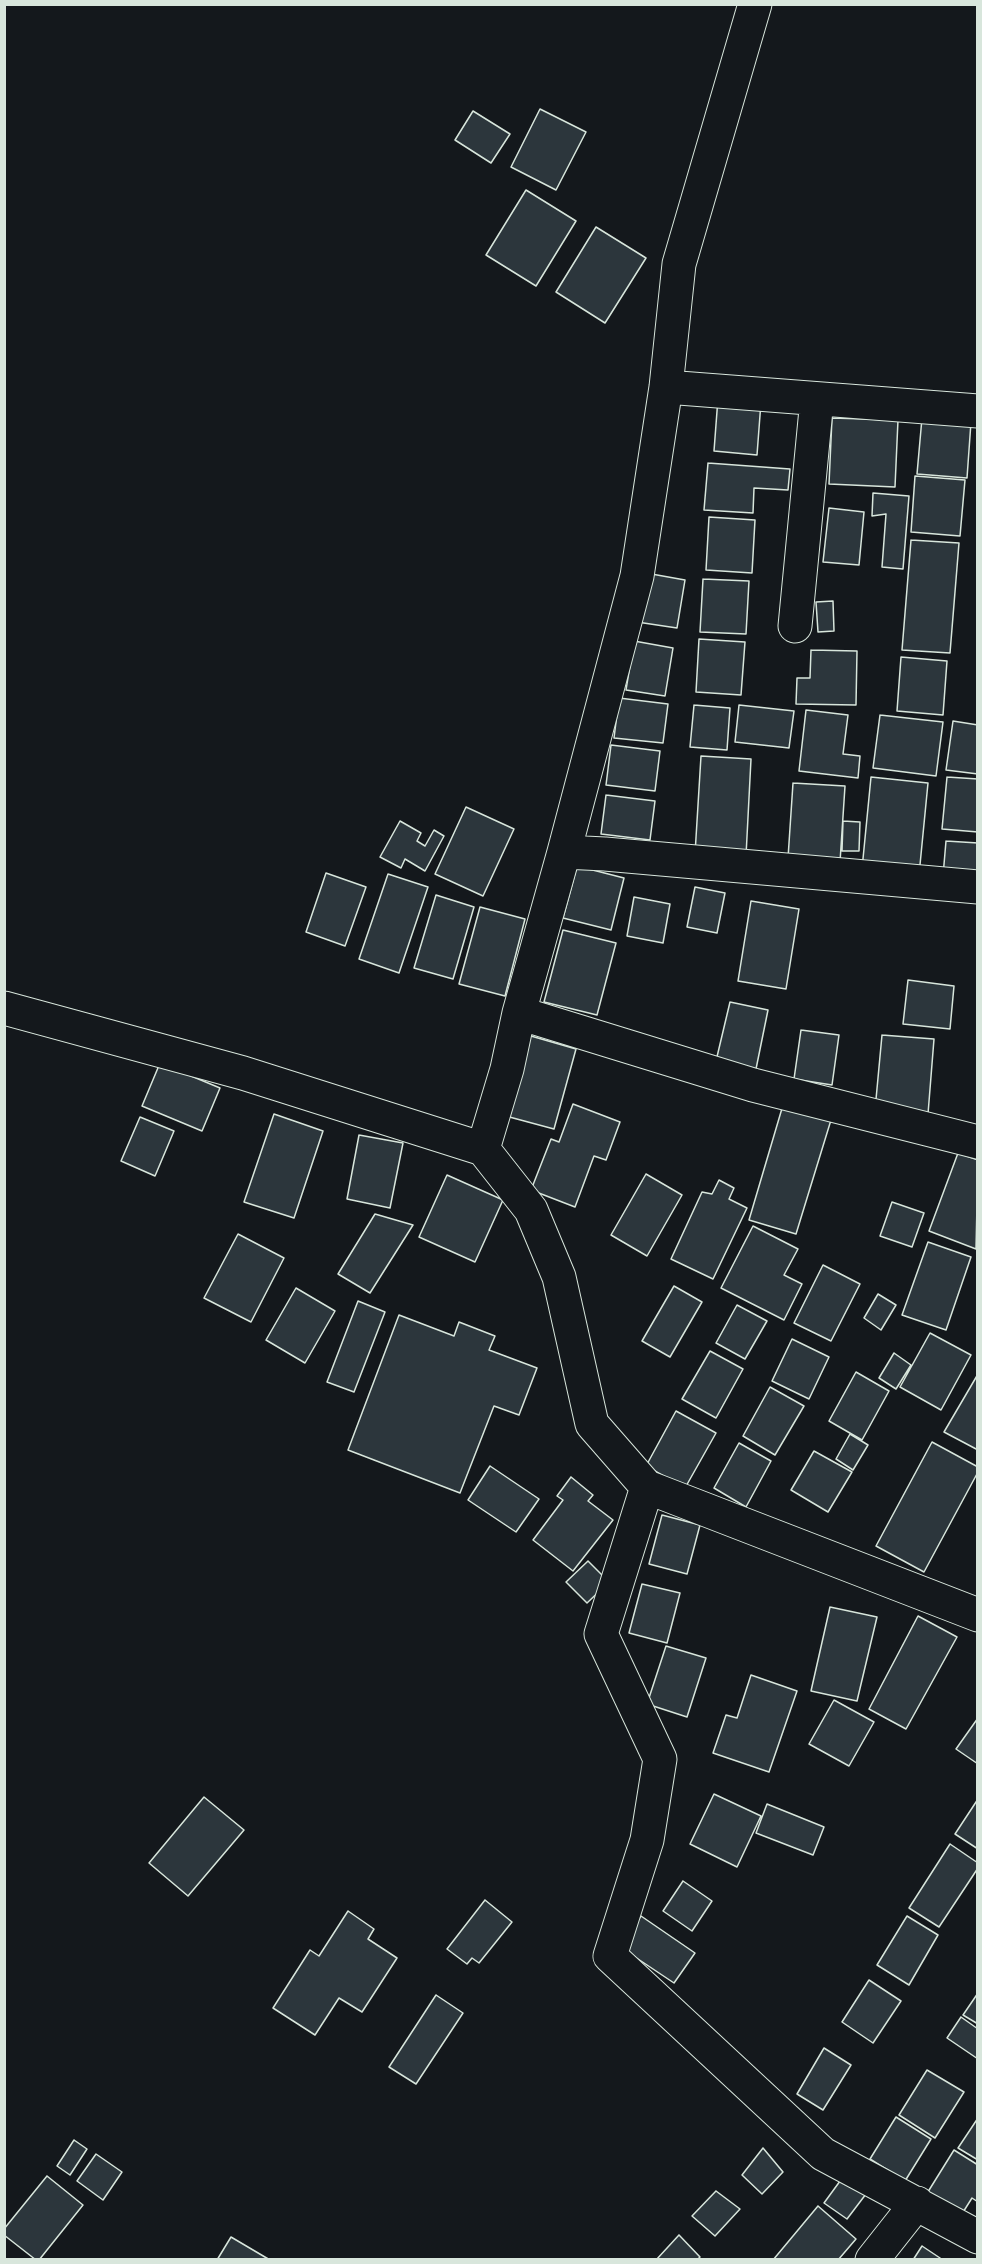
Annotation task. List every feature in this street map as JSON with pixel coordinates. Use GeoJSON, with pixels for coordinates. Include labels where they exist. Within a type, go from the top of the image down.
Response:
{"type":"FeatureCollection","features":[{"type":"Feature","properties":{"kind":"street"},"geometry":{"type":"LineString","coordinates":[[483,1149],[507,1069],[519,1013],[637,576],[666,387],[679,264],[755,4]]}},
{"type":"Feature","properties":{"kind":"street"},"geometry":{"type":"LineString","coordinates":[[666,387],[978,411]]}},
{"type":"Feature","properties":{"kind":"street"},"geometry":{"type":"LineString","coordinates":[[795,627],[817,399]]}},
{"type":"Feature","properties":{"kind":"street"},"geometry":{"type":"LineString","coordinates":[[564,852],[978,886]]}},
{"type":"Feature","properties":{"kind":"street"},"geometry":{"type":"LineString","coordinates":[[4,1008],[243,1073],[483,1149],[531,1210],[559,1277],[592,1424],[647,1487],[978,1615]]}},
{"type":"Feature","properties":{"kind":"street"},"geometry":{"type":"LineString","coordinates":[[519,1013],[753,1085],[978,1142]]}},
{"type":"Feature","properties":{"kind":"street"},"geometry":{"type":"LineString","coordinates":[[647,1487],[602,1634],[660,1759],[647,1840],[610,1956],[823,2154],[978,2237]]}},
{"type":"Feature","properties":{"kind":"street"},"geometry":{"type":"LineString","coordinates":[[872,2259],[917,2203]]}},
{"type":"Feature","properties":{"kind":"building"},"geometry":{"type":"Polygon","coordinates":[[[540,109],[586,132],[556,190],[511,167],[540,109]]]}},
{"type":"Feature","properties":{"kind":"building"},"geometry":{"type":"Polygon","coordinates":[[[473,111],[510,134],[491,163],[455,140],[473,111]]]}},
{"type":"Feature","properties":{"kind":"building"},"geometry":{"type":"Polygon","coordinates":[[[526,190],[576,221],[536,286],[486,255],[526,190]]]}},
{"type":"Feature","properties":{"kind":"building"},"geometry":{"type":"Polygon","coordinates":[[[596,227],[646,258],[605,323],[556,292],[596,227]]]}},
{"type":"Feature","properties":{"kind":"building"},"geometry":{"type":"Polygon","coordinates":[[[718,398],[761,402],[757,455],[714,451],[718,398]]]}},
{"type":"Feature","properties":{"kind":"building"},"geometry":{"type":"Polygon","coordinates":[[[832,418],[898,420],[895,487],[829,484],[832,418]]]}},
{"type":"Feature","properties":{"kind":"building"},"geometry":{"type":"Polygon","coordinates":[[[922,418],[971,422],[967,478],[917,474],[922,418]]]}},
{"type":"Feature","properties":{"kind":"building"},"geometry":{"type":"Polygon","coordinates":[[[708,463],[790,469],[788,490],[754,488],[753,513],[704,510],[708,463]]]}},
{"type":"Feature","properties":{"kind":"building"},"geometry":{"type":"Polygon","coordinates":[[[915,476],[965,480],[960,536],[911,532],[915,476]]]}},
{"type":"Feature","properties":{"kind":"building"},"geometry":{"type":"Polygon","coordinates":[[[873,493],[909,496],[903,569],[882,567],[886,514],[872,516],[873,493]]]}},
{"type":"Feature","properties":{"kind":"building"},"geometry":{"type":"Polygon","coordinates":[[[829,508],[864,512],[859,565],[823,562],[829,508]]]}},
{"type":"Feature","properties":{"kind":"building"},"geometry":{"type":"Polygon","coordinates":[[[709,517],[755,520],[752,573],[706,570],[709,517]]]}},
{"type":"Feature","properties":{"kind":"building"},"geometry":{"type":"Polygon","coordinates":[[[911,540],[959,543],[950,653],[902,650],[911,540]]]}},
{"type":"Feature","properties":{"kind":"building"},"geometry":{"type":"Polygon","coordinates":[[[646,573],[685,580],[677,628],[637,622],[646,573]]]}},
{"type":"Feature","properties":{"kind":"building"},"geometry":{"type":"Polygon","coordinates":[[[703,579],[749,581],[746,634],[700,632],[703,579]]]}},
{"type":"Feature","properties":{"kind":"building"},"geometry":{"type":"Polygon","coordinates":[[[833,601],[834,631],[818,632],[816,602],[833,601]]]}},
{"type":"Feature","properties":{"kind":"building"},"geometry":{"type":"Polygon","coordinates":[[[699,639],[745,642],[741,695],[696,692],[699,639]]]}},
{"type":"Feature","properties":{"kind":"building"},"geometry":{"type":"Polygon","coordinates":[[[634,641],[673,648],[665,696],[626,690],[634,641]]]}},
{"type":"Feature","properties":{"kind":"building"},"geometry":{"type":"Polygon","coordinates":[[[811,650],[857,651],[856,705],[796,704],[797,678],[810,678],[811,650]]]}},
{"type":"Feature","properties":{"kind":"building"},"geometry":{"type":"Polygon","coordinates":[[[901,657],[947,661],[943,715],[897,711],[901,657]]]}},
{"type":"Feature","properties":{"kind":"building"},"geometry":{"type":"Polygon","coordinates":[[[619,698],[668,704],[663,743],[614,738],[619,698]]]}},
{"type":"Feature","properties":{"kind":"building"},"geometry":{"type":"Polygon","coordinates":[[[694,705],[730,708],[727,750],[690,747],[694,705]]]}},
{"type":"Feature","properties":{"kind":"building"},"geometry":{"type":"Polygon","coordinates":[[[739,705],[794,711],[789,748],[735,742],[739,705]]]}},
{"type":"Feature","properties":{"kind":"building"},"geometry":{"type":"Polygon","coordinates":[[[806,710],[848,715],[843,754],[860,756],[858,778],[799,771],[806,710]]]}},
{"type":"Feature","properties":{"kind":"building"},"geometry":{"type":"Polygon","coordinates":[[[880,715],[943,722],[936,776],[873,768],[880,715]]]}},
{"type":"Feature","properties":{"kind":"building"},"geometry":{"type":"Polygon","coordinates":[[[953,721],[978,725],[978,774],[946,770],[953,721]]]}},
{"type":"Feature","properties":{"kind":"building"},"geometry":{"type":"Polygon","coordinates":[[[611,745],[660,751],[655,791],[606,785],[611,745]]]}},
{"type":"Feature","properties":{"kind":"building"},"geometry":{"type":"Polygon","coordinates":[[[701,756],[751,759],[746,856],[695,854],[701,756]]]}},
{"type":"Feature","properties":{"kind":"building"},"geometry":{"type":"Polygon","coordinates":[[[871,777],[928,783],[919,875],[862,869],[871,777]]]}},
{"type":"Feature","properties":{"kind":"building"},"geometry":{"type":"Polygon","coordinates":[[[947,777],[978,779],[978,832],[942,829],[947,777]]]}},
{"type":"Feature","properties":{"kind":"building"},"geometry":{"type":"Polygon","coordinates":[[[793,783],[845,786],[840,862],[788,858],[793,783]]]}},
{"type":"Feature","properties":{"kind":"building"},"geometry":{"type":"Polygon","coordinates":[[[606,795],[655,801],[650,840],[601,834],[606,795]]]}},
{"type":"Feature","properties":{"kind":"building"},"geometry":{"type":"Polygon","coordinates":[[[466,807],[514,829],[483,896],[435,874],[466,807]]]}},
{"type":"Feature","properties":{"kind":"building"},"geometry":{"type":"Polygon","coordinates":[[[400,821],[421,833],[417,841],[425,846],[434,830],[444,836],[425,871],[405,859],[401,868],[380,857],[400,821]]]}},
{"type":"Feature","properties":{"kind":"building"},"geometry":{"type":"Polygon","coordinates":[[[843,821],[860,822],[859,851],[842,851],[843,821]]]}},
{"type":"Feature","properties":{"kind":"building"},"geometry":{"type":"Polygon","coordinates":[[[946,841],[978,843],[978,879],[943,876],[946,841]]]}},
{"type":"Feature","properties":{"kind":"building"},"geometry":{"type":"Polygon","coordinates":[[[577,866],[624,878],[611,930],[563,918],[577,866]]]}},
{"type":"Feature","properties":{"kind":"building"},"geometry":{"type":"Polygon","coordinates":[[[326,873],[366,887],[345,946],[306,932],[326,873]]]}},
{"type":"Feature","properties":{"kind":"building"},"geometry":{"type":"Polygon","coordinates":[[[388,874],[428,887],[399,973],[359,959],[388,874]]]}},
{"type":"Feature","properties":{"kind":"building"},"geometry":{"type":"Polygon","coordinates":[[[695,887],[725,893],[717,933],[687,927],[695,887]]]}},
{"type":"Feature","properties":{"kind":"building"},"geometry":{"type":"Polygon","coordinates":[[[436,895],[474,907],[453,979],[414,968],[436,895]]]}},
{"type":"Feature","properties":{"kind":"building"},"geometry":{"type":"Polygon","coordinates":[[[634,897],[670,904],[663,943],[627,936],[634,897]]]}},
{"type":"Feature","properties":{"kind":"building"},"geometry":{"type":"Polygon","coordinates":[[[751,901],[799,909],[786,989],[738,981],[751,901]]]}},
{"type":"Feature","properties":{"kind":"building"},"geometry":{"type":"Polygon","coordinates":[[[480,907],[525,919],[505,996],[459,984],[480,907]]]}},
{"type":"Feature","properties":{"kind":"building"},"geometry":{"type":"Polygon","coordinates":[[[563,930],[616,943],[597,1015],[544,1002],[563,930]]]}},
{"type":"Feature","properties":{"kind":"building"},"geometry":{"type":"Polygon","coordinates":[[[908,980],[954,986],[950,1029],[903,1024],[908,980]]]}},
{"type":"Feature","properties":{"kind":"building"},"geometry":{"type":"Polygon","coordinates":[[[730,1002],[768,1010],[756,1069],[716,1061],[730,1002]]]}},
{"type":"Feature","properties":{"kind":"building"},"geometry":{"type":"Polygon","coordinates":[[[801,1030],[839,1035],[832,1085],[794,1079],[801,1030]]]}},
{"type":"Feature","properties":{"kind":"building"},"geometry":{"type":"Polygon","coordinates":[[[524,1034],[576,1049],[554,1129],[502,1115],[524,1034]]]}},
{"type":"Feature","properties":{"kind":"building"},"geometry":{"type":"Polygon","coordinates":[[[882,1035],[934,1039],[928,1114],[875,1110],[882,1035]]]}},
{"type":"Feature","properties":{"kind":"building"},"geometry":{"type":"Polygon","coordinates":[[[160,1063],[220,1088],[202,1131],[142,1106],[160,1063]]]}},
{"type":"Feature","properties":{"kind":"building"},"geometry":{"type":"Polygon","coordinates":[[[573,1104],[620,1122],[606,1160],[594,1156],[575,1207],[531,1190],[551,1139],[559,1142],[573,1104]]]}},
{"type":"Feature","properties":{"kind":"building"},"geometry":{"type":"Polygon","coordinates":[[[783,1105],[831,1120],[796,1234],[749,1220],[783,1105]]]}},
{"type":"Feature","properties":{"kind":"building"},"geometry":{"type":"Polygon","coordinates":[[[274,1114],[323,1131],[294,1218],[244,1202],[274,1114]]]}},
{"type":"Feature","properties":{"kind":"building"},"geometry":{"type":"Polygon","coordinates":[[[140,1117],[174,1131],[155,1176],[121,1161],[140,1117]]]}},
{"type":"Feature","properties":{"kind":"building"},"geometry":{"type":"Polygon","coordinates":[[[359,1135],[403,1143],[390,1208],[347,1199],[359,1135]]]}},
{"type":"Feature","properties":{"kind":"building"},"geometry":{"type":"Polygon","coordinates":[[[958,1153],[978,1160],[976,1249],[929,1231],[958,1153]]]}},
{"type":"Feature","properties":{"kind":"building"},"geometry":{"type":"Polygon","coordinates":[[[646,1174],[682,1195],[647,1256],[611,1235],[646,1174]]]}},
{"type":"Feature","properties":{"kind":"building"},"geometry":{"type":"Polygon","coordinates":[[[447,1175],[503,1200],[475,1262],[419,1237],[447,1175]]]}},
{"type":"Feature","properties":{"kind":"building"},"geometry":{"type":"Polygon","coordinates":[[[719,1180],[734,1188],[729,1199],[747,1208],[713,1279],[671,1259],[702,1192],[712,1194],[719,1180]]]}},
{"type":"Feature","properties":{"kind":"building"},"geometry":{"type":"Polygon","coordinates":[[[892,1202],[924,1213],[912,1247],[880,1236],[892,1202]]]}},
{"type":"Feature","properties":{"kind":"building"},"geometry":{"type":"Polygon","coordinates":[[[375,1214],[413,1225],[370,1293],[338,1274],[375,1214]]]}},
{"type":"Feature","properties":{"kind":"building"},"geometry":{"type":"Polygon","coordinates":[[[753,1226],[798,1249],[784,1275],[802,1284],[784,1320],[721,1288],[753,1226]]]}},
{"type":"Feature","properties":{"kind":"building"},"geometry":{"type":"Polygon","coordinates":[[[238,1234],[284,1258],[251,1322],[204,1298],[238,1234]]]}},
{"type":"Feature","properties":{"kind":"building"},"geometry":{"type":"Polygon","coordinates":[[[928,1242],[971,1257],[946,1330],[902,1315],[928,1242]]]}},
{"type":"Feature","properties":{"kind":"building"},"geometry":{"type":"Polygon","coordinates":[[[823,1265],[860,1284],[831,1341],[794,1323],[823,1265]]]}},
{"type":"Feature","properties":{"kind":"building"},"geometry":{"type":"Polygon","coordinates":[[[674,1286],[702,1302],[670,1357],[642,1341],[674,1286]]]}},
{"type":"Feature","properties":{"kind":"building"},"geometry":{"type":"Polygon","coordinates":[[[296,1288],[335,1311],[305,1363],[266,1340],[296,1288]]]}},
{"type":"Feature","properties":{"kind":"building"},"geometry":{"type":"Polygon","coordinates":[[[878,1294],[896,1305],[881,1330],[864,1318],[878,1294]]]}},
{"type":"Feature","properties":{"kind":"building"},"geometry":{"type":"Polygon","coordinates":[[[358,1301],[385,1312],[354,1392],[327,1382],[358,1301]]]}},
{"type":"Feature","properties":{"kind":"building"},"geometry":{"type":"Polygon","coordinates":[[[737,1305],[767,1321],[745,1359],[716,1343],[737,1305]]]}},
{"type":"Feature","properties":{"kind":"building"},"geometry":{"type":"Polygon","coordinates":[[[399,1315],[454,1336],[459,1322],[495,1336],[489,1350],[537,1368],[519,1415],[494,1406],[460,1493],[348,1450],[399,1315]]]}},
{"type":"Feature","properties":{"kind":"building"},"geometry":{"type":"Polygon","coordinates":[[[930,1333],[971,1355],[941,1410],[900,1387],[930,1333]]]}},
{"type":"Feature","properties":{"kind":"building"},"geometry":{"type":"Polygon","coordinates":[[[792,1339],[829,1357],[809,1399],[772,1381],[792,1339]]]}},
{"type":"Feature","properties":{"kind":"building"},"geometry":{"type":"Polygon","coordinates":[[[710,1351],[743,1369],[716,1418],[682,1399],[710,1351]]]}},
{"type":"Feature","properties":{"kind":"building"},"geometry":{"type":"Polygon","coordinates":[[[894,1353],[911,1365],[896,1389],[879,1378],[894,1353]]]}},
{"type":"Feature","properties":{"kind":"building"},"geometry":{"type":"Polygon","coordinates":[[[856,1372],[889,1391],[862,1440],[829,1421],[856,1372]]]}},
{"type":"Feature","properties":{"kind":"building"},"geometry":{"type":"Polygon","coordinates":[[[978,1374],[978,1450],[944,1432],[978,1374]]]}},
{"type":"Feature","properties":{"kind":"building"},"geometry":{"type":"Polygon","coordinates":[[[770,1387],[804,1406],[775,1455],[743,1436],[770,1387]]]}},
{"type":"Feature","properties":{"kind":"building"},"geometry":{"type":"Polygon","coordinates":[[[676,1411],[716,1433],[685,1488],[646,1466],[676,1411]]]}},
{"type":"Feature","properties":{"kind":"building"},"geometry":{"type":"Polygon","coordinates":[[[850,1434],[868,1445],[853,1470],[836,1459],[850,1434]]]}},
{"type":"Feature","properties":{"kind":"building"},"geometry":{"type":"Polygon","coordinates":[[[932,1442],[978,1467],[978,1472],[924,1572],[876,1546],[932,1442]]]}},
{"type":"Feature","properties":{"kind":"building"},"geometry":{"type":"Polygon","coordinates":[[[739,1443],[771,1461],[746,1507],[714,1488],[739,1443]]]}},
{"type":"Feature","properties":{"kind":"building"},"geometry":{"type":"Polygon","coordinates":[[[814,1451],[852,1472],[828,1512],[791,1490],[814,1451]]]}},
{"type":"Feature","properties":{"kind":"building"},"geometry":{"type":"Polygon","coordinates":[[[490,1466],[539,1499],[516,1532],[468,1500],[490,1466]]]}},
{"type":"Feature","properties":{"kind":"building"},"geometry":{"type":"Polygon","coordinates":[[[571,1477],[593,1495],[588,1501],[613,1520],[573,1571],[533,1540],[563,1500],[557,1496],[571,1477]]]}},
{"type":"Feature","properties":{"kind":"building"},"geometry":{"type":"Polygon","coordinates":[[[662,1515],[700,1525],[687,1574],[649,1564],[662,1515]]]}},
{"type":"Feature","properties":{"kind":"building"},"geometry":{"type":"Polygon","coordinates":[[[588,1561],[609,1582],[587,1603],[566,1582],[588,1561]]]}},
{"type":"Feature","properties":{"kind":"building"},"geometry":{"type":"Polygon","coordinates":[[[642,1584],[680,1593],[667,1643],[629,1633],[642,1584]]]}},
{"type":"Feature","properties":{"kind":"building"},"geometry":{"type":"Polygon","coordinates":[[[830,1607],[877,1617],[857,1701],[811,1691],[830,1607]]]}},
{"type":"Feature","properties":{"kind":"building"},"geometry":{"type":"Polygon","coordinates":[[[918,1616],[957,1637],[906,1729],[869,1709],[918,1616]]]}},
{"type":"Feature","properties":{"kind":"building"},"geometry":{"type":"Polygon","coordinates":[[[666,1646],[706,1658],[687,1717],[647,1704],[666,1646]]]}},
{"type":"Feature","properties":{"kind":"building"},"geometry":{"type":"Polygon","coordinates":[[[751,1675],[797,1691],[769,1772],[713,1753],[726,1715],[737,1718],[751,1675]]]}},
{"type":"Feature","properties":{"kind":"building"},"geometry":{"type":"Polygon","coordinates":[[[834,1700],[874,1722],[849,1766],[809,1744],[834,1700]]]}},
{"type":"Feature","properties":{"kind":"building"},"geometry":{"type":"Polygon","coordinates":[[[978,1718],[978,1764],[956,1749],[978,1718]]]}},
{"type":"Feature","properties":{"kind":"building"},"geometry":{"type":"Polygon","coordinates":[[[714,1794],[761,1816],[737,1867],[690,1844],[714,1794]]]}},
{"type":"Feature","properties":{"kind":"building"},"geometry":{"type":"Polygon","coordinates":[[[204,1797],[244,1830],[188,1896],[149,1863],[204,1797]]]}},
{"type":"Feature","properties":{"kind":"building"},"geometry":{"type":"Polygon","coordinates":[[[978,1799],[978,1849],[955,1834],[978,1799]]]}},
{"type":"Feature","properties":{"kind":"building"},"geometry":{"type":"Polygon","coordinates":[[[767,1804],[824,1827],[813,1855],[756,1833],[767,1804]]]}},
{"type":"Feature","properties":{"kind":"building"},"geometry":{"type":"Polygon","coordinates":[[[950,1844],[978,1863],[978,1868],[939,1927],[909,1908],[950,1844]]]}},
{"type":"Feature","properties":{"kind":"building"},"geometry":{"type":"Polygon","coordinates":[[[683,1881],[712,1901],[692,1931],[663,1911],[683,1881]]]}},
{"type":"Feature","properties":{"kind":"building"},"geometry":{"type":"Polygon","coordinates":[[[485,1900],[512,1922],[479,1963],[472,1958],[467,1964],[447,1949],[485,1900]]]}},
{"type":"Feature","properties":{"kind":"building"},"geometry":{"type":"Polygon","coordinates":[[[348,1911],[374,1929],[368,1939],[397,1958],[362,2012],[339,1998],[315,2035],[273,2008],[310,1950],[319,1956],[348,1911]]]}},
{"type":"Feature","properties":{"kind":"building"},"geometry":{"type":"Polygon","coordinates":[[[641,1916],[695,1953],[674,1983],[620,1947],[641,1916]]]}},
{"type":"Feature","properties":{"kind":"building"},"geometry":{"type":"Polygon","coordinates":[[[907,1916],[938,1935],[909,1985],[877,1965],[907,1916]]]}},
{"type":"Feature","properties":{"kind":"building"},"geometry":{"type":"Polygon","coordinates":[[[869,1980],[901,2001],[873,2043],[842,2022],[869,1980]]]}},
{"type":"Feature","properties":{"kind":"building"},"geometry":{"type":"Polygon","coordinates":[[[978,1993],[978,2024],[963,2015],[978,1993]]]}},
{"type":"Feature","properties":{"kind":"building"},"geometry":{"type":"Polygon","coordinates":[[[436,1995],[463,2013],[416,2084],[389,2067],[436,1995]]]}},
{"type":"Feature","properties":{"kind":"building"},"geometry":{"type":"Polygon","coordinates":[[[961,2017],[978,2029],[978,2059],[947,2038],[961,2017]]]}},
{"type":"Feature","properties":{"kind":"building"},"geometry":{"type":"Polygon","coordinates":[[[824,2048],[851,2065],[823,2110],[797,2094],[824,2048]]]}},
{"type":"Feature","properties":{"kind":"building"},"geometry":{"type":"Polygon","coordinates":[[[927,2070],[964,2092],[935,2138],[899,2115],[927,2070]]]}},
{"type":"Feature","properties":{"kind":"building"},"geometry":{"type":"Polygon","coordinates":[[[896,2117],[931,2139],[905,2181],[870,2159],[896,2117]]]}},
{"type":"Feature","properties":{"kind":"building"},"geometry":{"type":"Polygon","coordinates":[[[978,2118],[978,2160],[958,2148],[978,2118]]]}},
{"type":"Feature","properties":{"kind":"building"},"geometry":{"type":"Polygon","coordinates":[[[74,2140],[87,2149],[70,2175],[57,2166],[74,2140]]]}},
{"type":"Feature","properties":{"kind":"building"},"geometry":{"type":"Polygon","coordinates":[[[763,2148],[783,2172],[762,2194],[742,2175],[763,2148]]]}},
{"type":"Feature","properties":{"kind":"building"},"geometry":{"type":"Polygon","coordinates":[[[954,2150],[978,2165],[978,2202],[972,2198],[960,2217],[926,2195],[954,2150]]]}},
{"type":"Feature","properties":{"kind":"building"},"geometry":{"type":"Polygon","coordinates":[[[96,2154],[122,2172],[103,2200],[77,2181],[96,2154]]]}},
{"type":"Feature","properties":{"kind":"building"},"geometry":{"type":"Polygon","coordinates":[[[47,2176],[83,2205],[39,2260],[36,2260],[4,2235],[4,2229],[47,2176]]]}},
{"type":"Feature","properties":{"kind":"building"},"geometry":{"type":"Polygon","coordinates":[[[843,2177],[866,2194],[847,2219],[824,2203],[843,2177]]]}},
{"type":"Feature","properties":{"kind":"building"},"geometry":{"type":"Polygon","coordinates":[[[716,2191],[740,2209],[715,2236],[692,2216],[716,2191]]]}},
{"type":"Feature","properties":{"kind":"building"},"geometry":{"type":"Polygon","coordinates":[[[818,2206],[856,2239],[838,2260],[773,2260],[818,2206]]]}},
{"type":"Feature","properties":{"kind":"building"},"geometry":{"type":"Polygon","coordinates":[[[679,2235],[700,2257],[697,2260],[656,2260],[679,2235]]]}},
{"type":"Feature","properties":{"kind":"building"},"geometry":{"type":"Polygon","coordinates":[[[231,2237],[270,2260],[217,2260],[231,2237]]]}},
{"type":"Feature","properties":{"kind":"building"},"geometry":{"type":"Polygon","coordinates":[[[922,2246],[943,2260],[913,2260],[922,2246]]]}}]}
